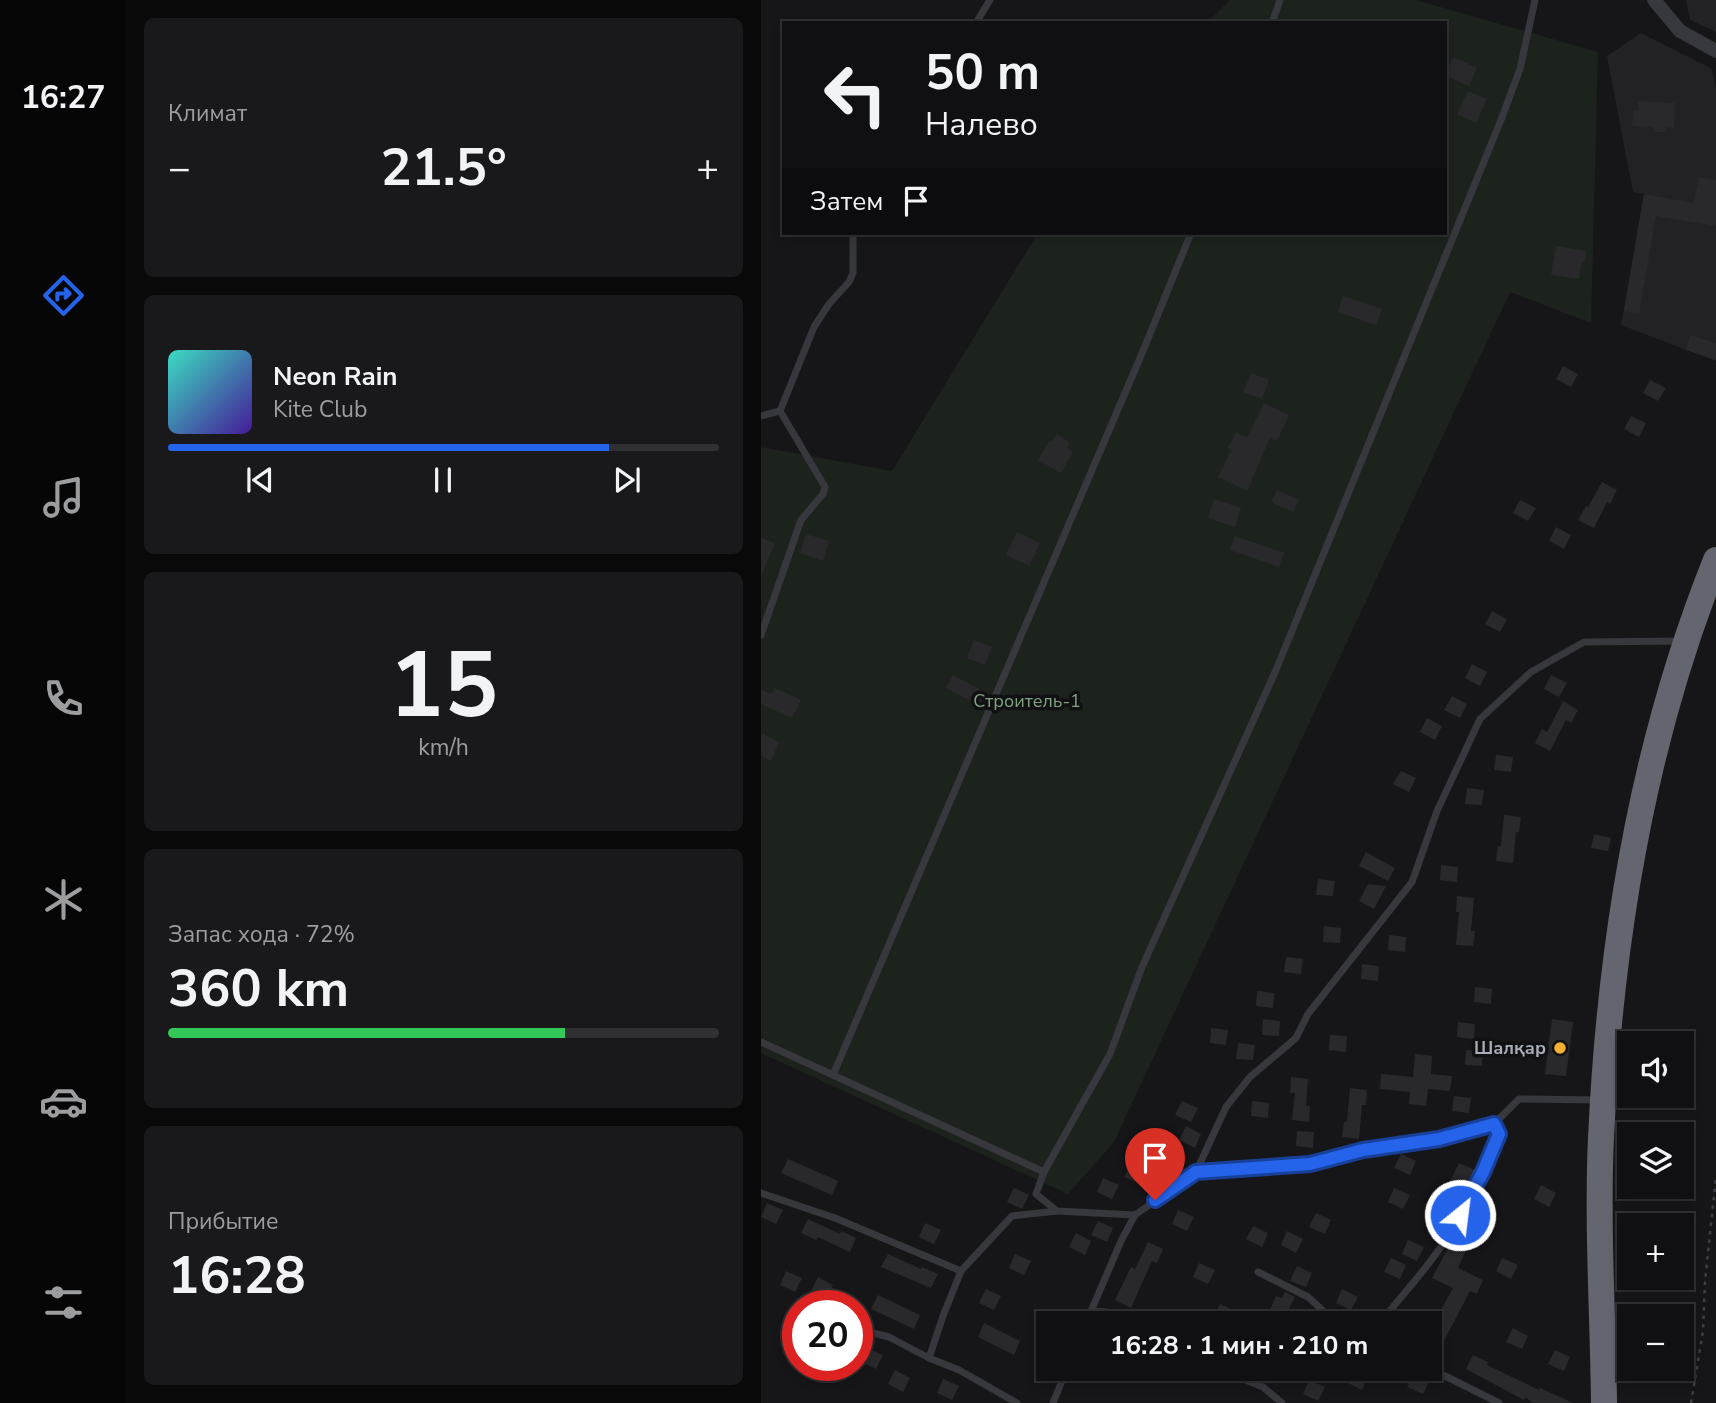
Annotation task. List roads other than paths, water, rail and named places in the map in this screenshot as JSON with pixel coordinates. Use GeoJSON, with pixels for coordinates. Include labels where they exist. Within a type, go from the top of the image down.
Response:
{"type":"FeatureCollection","features":[{"type":"Feature","properties":{"kind":"highway"},"geometry":{"type":"LineString","coordinates":[[1604,1403],[1600,1179],[1613,974],[1633,841],[1656,741],[1685,641],[1716,560]]}},
{"type":"Feature","properties":{"kind":"street"},"geometry":{"type":"LineString","coordinates":[[1654,0],[1680,31],[1716,51]]}},
{"type":"Feature","properties":{"kind":"lane"},"geometry":{"type":"LineString","coordinates":[[977,21],[990,0]]}},
{"type":"Feature","properties":{"kind":"lane"},"geometry":{"type":"LineString","coordinates":[[1273,21],[1280,0]]}},
{"type":"Feature","properties":{"kind":"lane"},"geometry":{"type":"LineString","coordinates":[[1057,1212],[1036,1194],[1044,1172],[1110,1054],[1142,967],[1276,670],[1501,120],[1520,69],[1535,0]]}},
{"type":"Feature","properties":{"kind":"lane"},"geometry":{"type":"LineString","coordinates":[[780,411],[814,327],[853,273],[853,235]]}},
{"type":"Feature","properties":{"kind":"lane"},"geometry":{"type":"LineString","coordinates":[[833,1075],[1138,364],[1190,235]]}},
{"type":"Feature","properties":{"kind":"lane"},"geometry":{"type":"LineString","coordinates":[[761,416],[780,411]]}},
{"type":"Feature","properties":{"kind":"lane"},"geometry":{"type":"LineString","coordinates":[[761,635],[801,520],[823,494],[825,487],[780,411]]}},
{"type":"Feature","properties":{"kind":"lane"},"geometry":{"type":"LineString","coordinates":[[1091,1311],[1135,1215],[1196,1172],[1226,1107],[1250,1077],[1296,1038],[1308,1014],[1412,882],[1437,811],[1480,719],[1531,672],[1584,642],[1685,641]]}},
{"type":"Feature","properties":{"kind":"lane"},"geometry":{"type":"LineString","coordinates":[[761,1042],[1044,1172]]}},
{"type":"Feature","properties":{"kind":"lane"},"geometry":{"type":"LineString","coordinates":[[1196,1172],[1310,1164],[1363,1150],[1439,1139],[1494,1124],[1519,1099],[1603,1100]]}},
{"type":"Feature","properties":{"kind":"lane"},"geometry":{"type":"LineString","coordinates":[[1390,1311],[1434,1258],[1460,1215],[1499,1134],[1494,1124]]}},
{"type":"Feature","properties":{"kind":"lane"},"geometry":{"type":"LineString","coordinates":[[761,1193],[835,1219],[961,1271]]}},
{"type":"Feature","properties":{"kind":"lane"},"geometry":{"type":"LineString","coordinates":[[930,1358],[961,1271],[1012,1216],[1057,1212],[1135,1215]]}},
{"type":"Feature","properties":{"kind":"lane"},"geometry":{"type":"LineString","coordinates":[[1258,1272],[1308,1297],[1324,1311]]}},
{"type":"Feature","properties":{"kind":"lane"},"geometry":{"type":"LineString","coordinates":[[873,1334],[889,1338],[959,1370],[1017,1403]]}},
{"type":"Feature","properties":{"kind":"lane"},"geometry":{"type":"LineString","coordinates":[[1442,1374],[1499,1403]]}},
{"type":"Feature","properties":{"kind":"lane"},"geometry":{"type":"LineString","coordinates":[[1053,1403],[1062,1381]]}},
{"type":"Feature","properties":{"kind":"lane"},"geometry":{"type":"LineString","coordinates":[[1248,1381],[1263,1387],[1282,1403]]}},
{"type":"Feature","properties":{"kind":"place","name":"Шалқар"},"geometry":{"type":"Point","coordinates":[1560,1048]}},
{"type":"Feature","properties":{"kind":"park label","name":"Строитель-1"},"geometry":{"type":"Point","coordinates":[1027,701]}}]}
